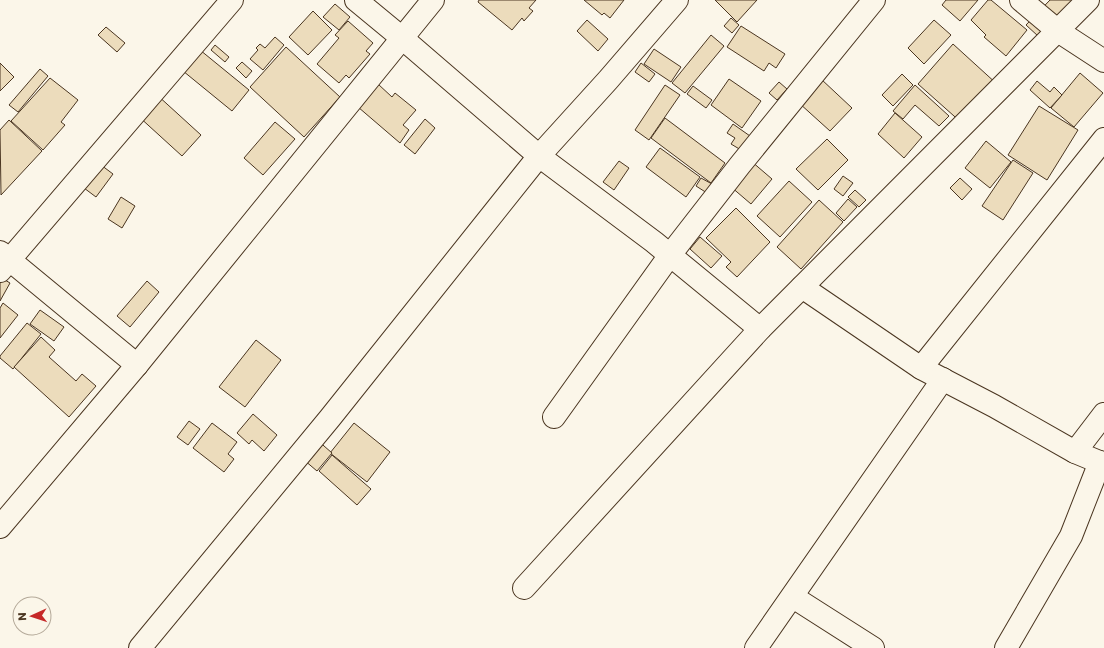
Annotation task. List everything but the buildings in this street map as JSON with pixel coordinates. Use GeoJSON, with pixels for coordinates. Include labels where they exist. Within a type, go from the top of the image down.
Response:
{"type":"FeatureCollection","features":[{"type":"Feature","properties":{"kind":"street"},"geometry":{"type":"LineString","coordinates":[[137,365],[3,261],[232,0]]}},
{"type":"Feature","properties":{"kind":"street"},"geometry":{"type":"LineString","coordinates":[[356,0],[539,156],[670,255],[760,329]]}},
{"type":"Feature","properties":{"kind":"street"},"geometry":{"type":"LineString","coordinates":[[0,527],[137,365],[433,0]]}},
{"type":"Feature","properties":{"kind":"street"},"geometry":{"type":"LineString","coordinates":[[554,417],[670,255],[740,165],[874,0]]}},
{"type":"Feature","properties":{"kind":"street"},"geometry":{"type":"LineString","coordinates":[[1021,0],[1058,31],[1104,61]]}},
{"type":"Feature","properties":{"kind":"street"},"geometry":{"type":"LineString","coordinates":[[524,588],[760,329],[1088,0]]}},
{"type":"Feature","properties":{"kind":"street"},"geometry":{"type":"LineString","coordinates":[[140,648],[330,418],[539,156],[673,2]]}},
{"type":"Feature","properties":{"kind":"street"},"geometry":{"type":"LineString","coordinates":[[922,368],[1104,140]]}},
{"type":"Feature","properties":{"kind":"street"},"geometry":{"type":"LineString","coordinates":[[802,287],[922,368],[1075,452],[1102,463],[1071,536],[1006,648]]}},
{"type":"Feature","properties":{"kind":"street"},"geometry":{"type":"LineString","coordinates":[[756,648],[793,597],[943,379]]}},
{"type":"Feature","properties":{"kind":"street"},"geometry":{"type":"LineString","coordinates":[[1075,452],[1104,414]]}},
{"type":"Feature","properties":{"kind":"street"},"geometry":{"type":"LineString","coordinates":[[793,597],[873,648]]}}]}
